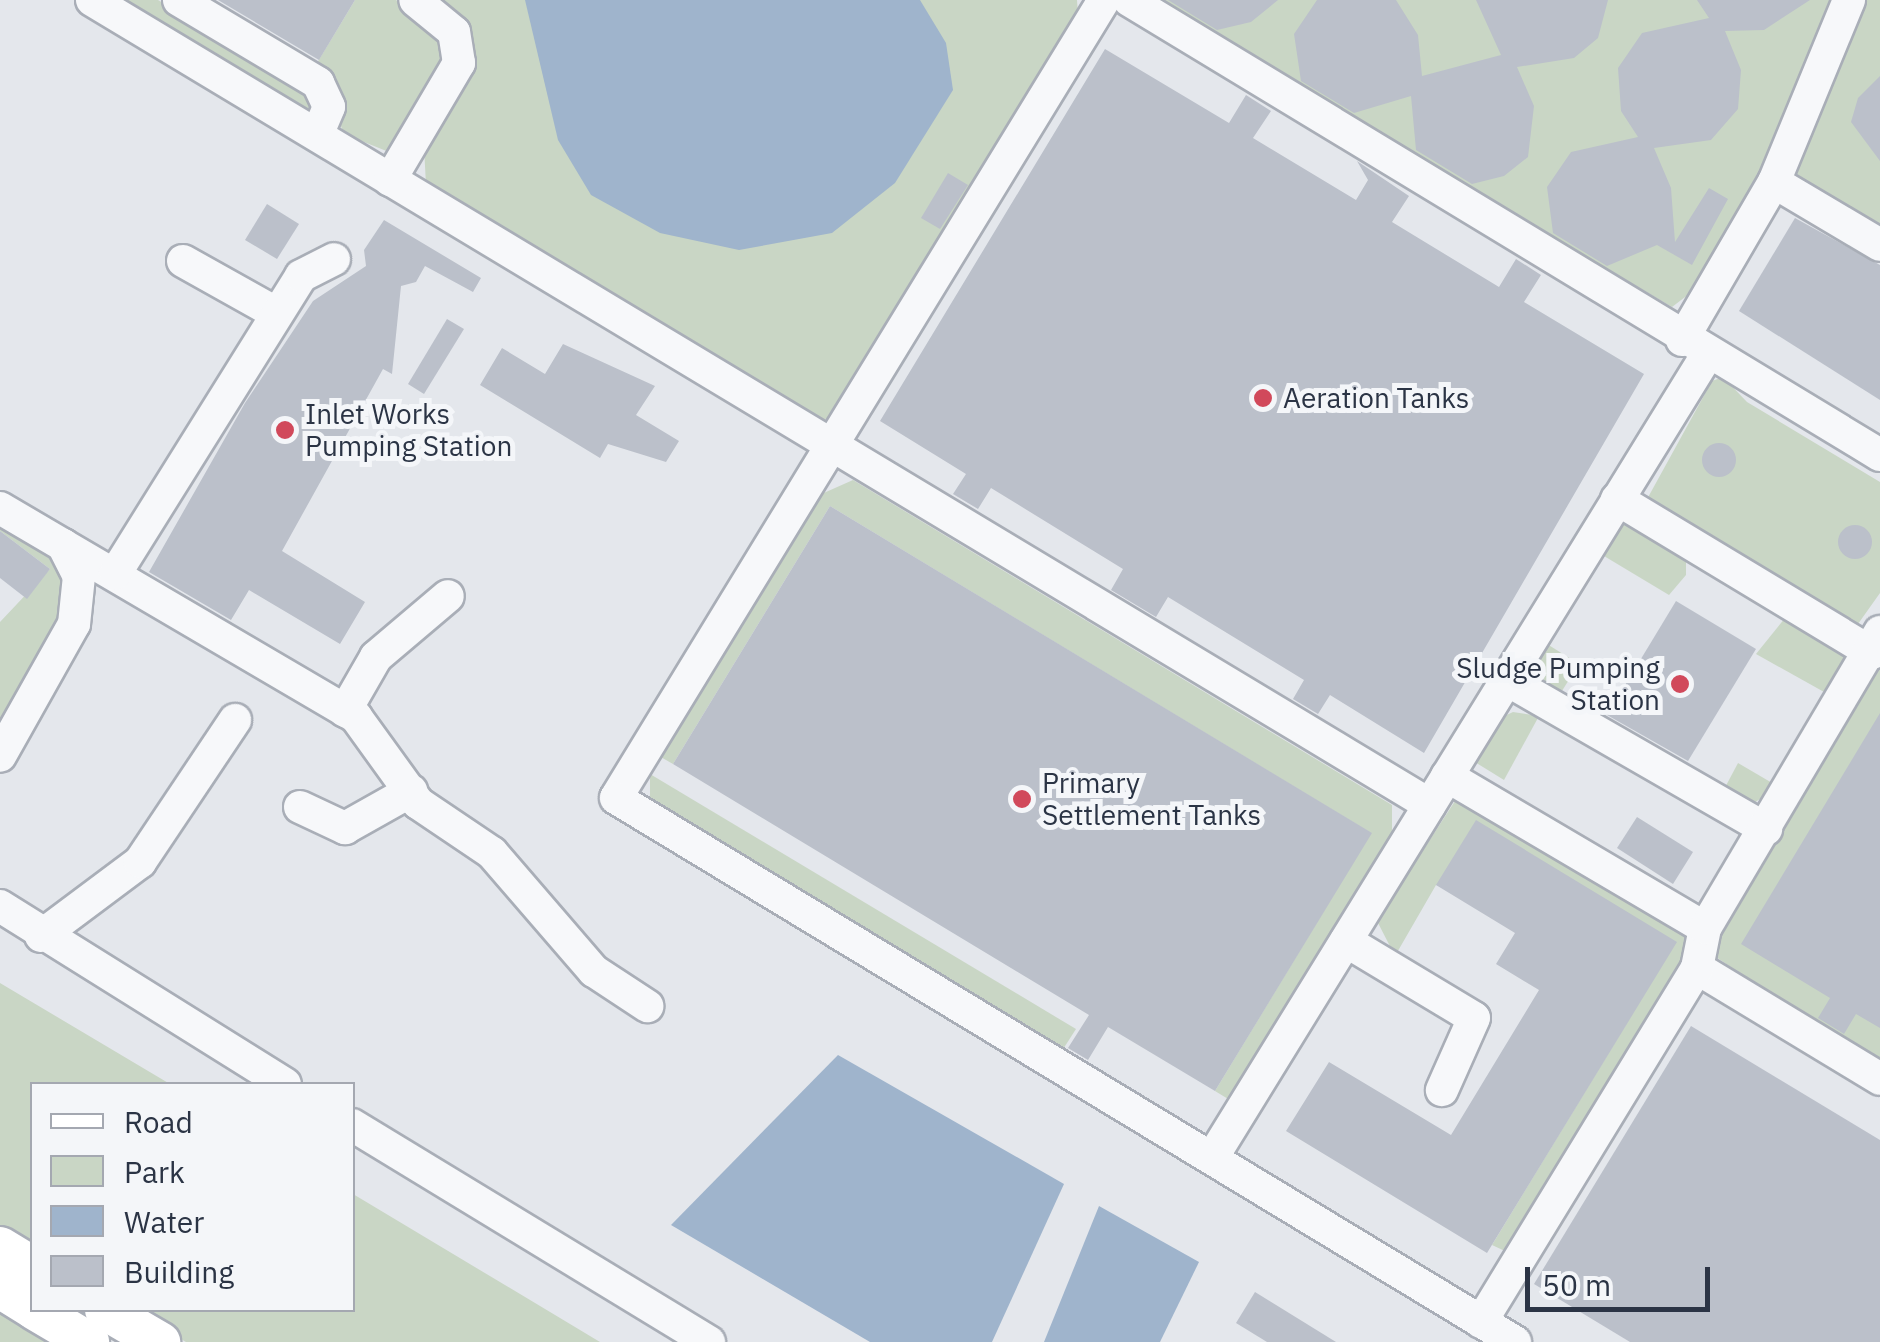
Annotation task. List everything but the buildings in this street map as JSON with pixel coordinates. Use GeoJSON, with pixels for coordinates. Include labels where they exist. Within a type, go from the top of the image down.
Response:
{"type":"FeatureCollection","features":[{"type":"Feature","properties":{"kind":"main road"},"geometry":{"type":"LineString","coordinates":[[0,1247],[30,1265]]}},
{"type":"Feature","properties":{"kind":"main road"},"geometry":{"type":"LineString","coordinates":[[0,1288],[30,1307]]}},
{"type":"Feature","properties":{"kind":"main road"},"geometry":{"type":"LineString","coordinates":[[39,1312],[89,1342]]}},
{"type":"Feature","properties":{"kind":"main road"},"geometry":{"type":"LineString","coordinates":[[108,1312],[160,1342]]}},
{"type":"Feature","properties":{"kind":"lane"},"geometry":{"type":"LineString","coordinates":[[92,0],[835,446],[1439,791],[1705,928]]}},
{"type":"Feature","properties":{"kind":"lane"},"geometry":{"type":"LineString","coordinates":[[179,0],[318,83],[329,107],[317,136]]}},
{"type":"Feature","properties":{"kind":"lane"},"geometry":{"type":"LineString","coordinates":[[390,180],[459,62],[454,32],[415,0]]}},
{"type":"Feature","properties":{"kind":"lane"},"geometry":{"type":"LineString","coordinates":[[1104,0],[835,446],[616,798],[1515,1342]]}},
{"type":"Feature","properties":{"kind":"lane"},"geometry":{"type":"LineString","coordinates":[[1129,0],[1694,347],[1880,455]]}},
{"type":"Feature","properties":{"kind":"lane"},"geometry":{"type":"LineString","coordinates":[[1212,1158],[1617,499],[1774,182],[1849,0]]}},
{"type":"Feature","properties":{"kind":"lane"},"geometry":{"type":"LineString","coordinates":[[1774,182],[1880,246]]}},
{"type":"Feature","properties":{"kind":"lane"},"geometry":{"type":"LineString","coordinates":[[115,574],[301,276],[334,259]]}},
{"type":"Feature","properties":{"kind":"lane"},"geometry":{"type":"LineString","coordinates":[[183,261],[276,313]]}},
{"type":"Feature","properties":{"kind":"lane"},"geometry":{"type":"LineString","coordinates":[[1481,1322],[1697,968],[1705,928],[1876,643],[1617,499]]}},
{"type":"Feature","properties":{"kind":"lane"},"geometry":{"type":"LineString","coordinates":[[0,508],[345,711],[381,742],[411,791],[523,882],[594,971],[647,1006]]}},
{"type":"Feature","properties":{"kind":"lane"},"geometry":{"type":"LineString","coordinates":[[0,756],[74,624],[80,576],[63,545]]}},
{"type":"Feature","properties":{"kind":"lane"},"geometry":{"type":"LineString","coordinates":[[345,711],[376,657],[448,596]]}},
{"type":"Feature","properties":{"kind":"lane"},"geometry":{"type":"LineString","coordinates":[[1507,680],[1766,828]]}},
{"type":"Feature","properties":{"kind":"lane"},"geometry":{"type":"LineString","coordinates":[[41,936],[140,862],[235,720]]}},
{"type":"Feature","properties":{"kind":"lane"},"geometry":{"type":"LineString","coordinates":[[300,808],[345,828],[411,791]]}},
{"type":"Feature","properties":{"kind":"lane"},"geometry":{"type":"LineString","coordinates":[[0,906],[41,936],[282,1082]]}},
{"type":"Feature","properties":{"kind":"lane"},"geometry":{"type":"LineString","coordinates":[[1346,941],[1474,1018],[1442,1090]]}},
{"type":"Feature","properties":{"kind":"lane"},"geometry":{"type":"LineString","coordinates":[[1697,968],[1880,1079]]}},
{"type":"Feature","properties":{"kind":"lane"},"geometry":{"type":"LineString","coordinates":[[355,1128],[710,1342]]}},
{"type":"Feature","properties":{"kind":"green space"},"geometry":{"type":"Polygon","coordinates":[[[115,0],[158,0],[311,92],[313,105],[304,111],[115,0]]]}},
{"type":"Feature","properties":{"kind":"green space"},"geometry":{"type":"Polygon","coordinates":[[[355,0],[396,0],[450,46],[389,152],[344,134],[317,63],[355,0]]]}},
{"type":"Feature","properties":{"kind":"green space"},"geometry":{"type":"Polygon","coordinates":[[[439,0],[1077,0],[1078,15],[831,418],[818,420],[426,185],[424,147],[461,20],[439,0]]]}},
{"type":"Feature","properties":{"kind":"green space"},"geometry":{"type":"Polygon","coordinates":[[[1149,0],[1840,0],[1765,171],[1697,288],[1672,307],[1149,0]]]}},
{"type":"Feature","properties":{"kind":"green space"},"geometry":{"type":"Polygon","coordinates":[[[1861,0],[1880,0],[1880,237],[1793,171],[1861,0]]]}},
{"type":"Feature","properties":{"kind":"green space"},"geometry":{"type":"Polygon","coordinates":[[[1723,377],[1747,402],[1880,482],[1880,593],[1858,624],[1646,501],[1712,381],[1723,377]]]}},
{"type":"Feature","properties":{"kind":"green space"},"geometry":{"type":"Polygon","coordinates":[[[853,480],[1392,805],[1392,837],[1233,1102],[1215,1091],[1371,833],[830,506],[673,764],[659,756],[817,496],[853,480]]]}},
{"type":"Feature","properties":{"kind":"green space"},"geometry":{"type":"Polygon","coordinates":[[[0,518],[53,549],[67,603],[0,741],[0,622],[50,569],[0,531],[0,518]]]}},
{"type":"Feature","properties":{"kind":"green space"},"geometry":{"type":"Polygon","coordinates":[[[1626,522],[1686,556],[1686,575],[1669,595],[1594,550],[1626,522]]]}},
{"type":"Feature","properties":{"kind":"green space"},"geometry":{"type":"Polygon","coordinates":[[[1785,618],[1843,656],[1847,668],[1833,697],[1756,654],[1785,618]]]}},
{"type":"Feature","properties":{"kind":"green space"},"geometry":{"type":"Polygon","coordinates":[[[1539,639],[1579,664],[1560,694],[1535,672],[1539,639]]]}},
{"type":"Feature","properties":{"kind":"green space"},"geometry":{"type":"Polygon","coordinates":[[[1880,668],[1880,1070],[1716,957],[1721,931],[1880,668]]]}},
{"type":"Feature","properties":{"kind":"green space"},"geometry":{"type":"Polygon","coordinates":[[[1513,712],[1539,716],[1504,780],[1470,759],[1494,721],[1513,712]]]}},
{"type":"Feature","properties":{"kind":"green space"},"geometry":{"type":"Polygon","coordinates":[[[1738,763],[1779,787],[1749,806],[1721,795],[1738,763]]]}},
{"type":"Feature","properties":{"kind":"green space"},"geometry":{"type":"Polygon","coordinates":[[[650,774],[1076,1029],[1058,1057],[650,802],[650,774]]]}},
{"type":"Feature","properties":{"kind":"green space"},"geometry":{"type":"Polygon","coordinates":[[[1457,798],[1687,930],[1691,951],[1507,1252],[1492,1245],[1676,942],[1436,885],[1395,956],[1377,921],[1457,798]]]}},
{"type":"Feature","properties":{"kind":"green space"},"geometry":{"type":"Polygon","coordinates":[[[0,983],[167,1082],[30,1082],[30,1248],[0,1230],[0,983]]]}},
{"type":"Feature","properties":{"kind":"green space"},"geometry":{"type":"Polygon","coordinates":[[[355,1195],[600,1342],[186,1342],[135,1312],[355,1312],[355,1195]]]}},
{"type":"Feature","properties":{"kind":"green space"},"geometry":{"type":"Polygon","coordinates":[[[0,1311],[52,1342],[0,1342],[0,1311]]]}},
{"type":"Feature","properties":{"kind":"water"},"geometry":{"type":"Polygon","coordinates":[[[525,0],[920,0],[946,43],[953,90],[895,183],[832,233],[739,250],[660,233],[591,195],[558,140],[525,0]]]}},
{"type":"Feature","properties":{"kind":"water"},"geometry":{"type":"Polygon","coordinates":[[[838,1055],[1064,1184],[992,1342],[870,1342],[671,1225],[838,1055]]]}},
{"type":"Feature","properties":{"kind":"water"},"geometry":{"type":"Polygon","coordinates":[[[1099,1206],[1199,1262],[1160,1342],[1044,1342],[1099,1206]]]}},
{"type":"Feature","properties":{"kind":"place","name":"Aeration Tanks"},"geometry":{"type":"Point","coordinates":[1263,398]}},
{"type":"Feature","properties":{"kind":"place","name":"Inlet Works Pumping Station"},"geometry":{"type":"Point","coordinates":[285,430]}},
{"type":"Feature","properties":{"kind":"place","name":"Sludge Pumping Station"},"geometry":{"type":"Point","coordinates":[1680,684]}},
{"type":"Feature","properties":{"kind":"place","name":"Primary Settlement Tanks"},"geometry":{"type":"Point","coordinates":[1022,799]}}]}
